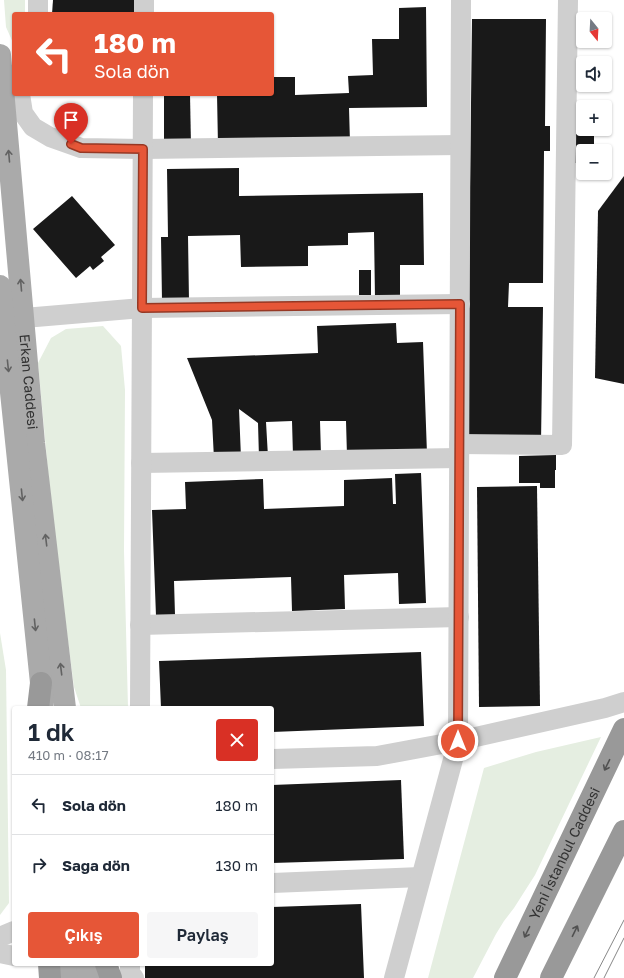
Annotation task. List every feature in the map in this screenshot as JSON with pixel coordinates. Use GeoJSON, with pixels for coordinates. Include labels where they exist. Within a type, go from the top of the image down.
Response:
{"type":"FeatureCollection","features":[{"type":"Feature","properties":{"kind":"highway"},"geometry":{"type":"LineString","coordinates":[[38,706],[41,683]]}},
{"type":"Feature","properties":{"kind":"highway","name":"Yeni İstanbul Caddesi"},"geometry":{"type":"LineString","coordinates":[[505,978],[624,729]]}},
{"type":"Feature","properties":{"kind":"highway"},"geometry":{"type":"LineString","coordinates":[[551,978],[624,831]]}},
{"type":"Feature","properties":{"kind":"highway"},"geometry":{"type":"LineString","coordinates":[[58,966],[111,978]]}},
{"type":"Feature","properties":{"kind":"main road","name":"Erkan Caddesi"},"geometry":{"type":"LineString","coordinates":[[0,55],[9,317],[17,444],[43,706]]}},
{"type":"Feature","properties":{"kind":"main road","name":"Erkan Caddesi"},"geometry":{"type":"LineString","coordinates":[[0,286],[9,317],[34,443],[65,706]]}},
{"type":"Feature","properties":{"kind":"street"},"geometry":{"type":"LineString","coordinates":[[38,0],[38,12]]}},
{"type":"Feature","properties":{"kind":"street"},"geometry":{"type":"LineString","coordinates":[[144,0],[144,12]]}},
{"type":"Feature","properties":{"kind":"street"},"geometry":{"type":"LineString","coordinates":[[394,978],[458,741],[461,0]]}},
{"type":"Feature","properties":{"kind":"street"},"geometry":{"type":"LineString","coordinates":[[141,463],[459,451],[562,445],[568,0]]}},
{"type":"Feature","properties":{"kind":"street"},"geometry":{"type":"LineString","coordinates":[[20,96],[23,113],[33,127],[50,137],[81,148],[143,149],[460,145]]}},
{"type":"Feature","properties":{"kind":"street"},"geometry":{"type":"LineString","coordinates":[[140,706],[143,96]]}},
{"type":"Feature","properties":{"kind":"street"},"geometry":{"type":"LineString","coordinates":[[9,317],[142,308],[460,304]]}},
{"type":"Feature","properties":{"kind":"street"},"geometry":{"type":"LineString","coordinates":[[140,625],[459,617]]}},
{"type":"Feature","properties":{"kind":"street"},"geometry":{"type":"LineString","coordinates":[[274,759],[377,756],[458,741],[605,708],[624,702]]}},
{"type":"Feature","properties":{"kind":"street"},"geometry":{"type":"LineString","coordinates":[[274,883],[421,877]]}},
{"type":"Feature","properties":{"kind":"street"},"geometry":{"type":"LineString","coordinates":[[0,937],[12,931]]}},
{"type":"Feature","properties":{"kind":"street"},"geometry":{"type":"LineString","coordinates":[[0,954],[12,956]]}},
{"type":"Feature","properties":{"kind":"street"},"geometry":{"type":"LineString","coordinates":[[130,966],[130,974],[134,978]]}},
{"type":"Feature","properties":{"kind":"shaded area"},"geometry":{"type":"Polygon","coordinates":[[[4,0],[25,0],[25,12],[12,12],[12,40],[6,27],[4,0]]]}},
{"type":"Feature","properties":{"kind":"shaded area"},"geometry":{"type":"Polygon","coordinates":[[[103,326],[121,346],[125,390],[124,551],[128,706],[80,706],[74,687],[49,482],[38,363],[51,338],[66,329],[103,326]]]}},
{"type":"Feature","properties":{"kind":"shaded area"},"geometry":{"type":"Polygon","coordinates":[[[0,633],[6,670],[9,903],[0,915],[0,633]]]}},
{"type":"Feature","properties":{"kind":"shaded area"},"geometry":{"type":"Polygon","coordinates":[[[601,737],[535,875],[496,934],[473,978],[428,978],[484,768],[536,752],[601,737]]]}},
{"type":"Feature","properties":{"kind":"building"},"geometry":{"type":"Polygon","coordinates":[[[53,0],[140,0],[140,12],[52,12],[53,0]]]}},
{"type":"Feature","properties":{"kind":"building"},"geometry":{"type":"Polygon","coordinates":[[[426,7],[427,107],[349,108],[350,143],[218,146],[217,96],[274,96],[274,77],[295,77],[295,95],[349,93],[348,76],[373,75],[372,39],[399,39],[399,8],[426,7]]]}},
{"type":"Feature","properties":{"kind":"building"},"geometry":{"type":"Polygon","coordinates":[[[472,19],[546,19],[545,126],[550,126],[550,151],[544,151],[543,283],[509,283],[508,307],[543,307],[541,442],[467,441],[472,19]]]}},
{"type":"Feature","properties":{"kind":"building"},"geometry":{"type":"Polygon","coordinates":[[[164,96],[190,96],[191,146],[164,147],[164,96]]]}},
{"type":"Feature","properties":{"kind":"building"},"geometry":{"type":"Polygon","coordinates":[[[571,134],[576,134],[576,136],[594,136],[594,144],[576,144],[576,163],[571,163],[571,134]]]}},
{"type":"Feature","properties":{"kind":"building"},"geometry":{"type":"Polygon","coordinates":[[[239,168],[239,196],[423,193],[424,265],[400,265],[400,298],[375,298],[374,232],[348,233],[348,245],[308,246],[308,266],[241,267],[240,235],[188,236],[189,301],[162,301],[161,237],[168,237],[167,169],[239,168]]]}},
{"type":"Feature","properties":{"kind":"building"},"geometry":{"type":"Polygon","coordinates":[[[624,176],[624,384],[595,378],[598,211],[624,176]]]}},
{"type":"Feature","properties":{"kind":"building"},"geometry":{"type":"Polygon","coordinates":[[[72,196],[115,245],[101,257],[104,261],[93,270],[90,266],[76,278],[33,229],[72,196]]]}},
{"type":"Feature","properties":{"kind":"building"},"geometry":{"type":"Polygon","coordinates":[[[359,270],[371,270],[371,295],[359,295],[359,270]]]}},
{"type":"Feature","properties":{"kind":"building"},"geometry":{"type":"Polygon","coordinates":[[[396,323],[397,343],[423,342],[427,454],[347,456],[346,421],[320,421],[321,455],[293,456],[292,421],[266,422],[268,457],[259,458],[258,423],[239,409],[241,458],[214,459],[212,420],[187,358],[318,353],[317,326],[396,323]]]}},
{"type":"Feature","properties":{"kind":"building"},"geometry":{"type":"Polygon","coordinates":[[[556,455],[555,488],[540,488],[540,483],[519,483],[519,456],[556,455]]]}},
{"type":"Feature","properties":{"kind":"building"},"geometry":{"type":"Polygon","coordinates":[[[421,473],[426,603],[399,604],[398,573],[344,575],[345,609],[292,611],[291,577],[174,581],[175,615],[156,616],[152,510],[186,509],[185,482],[263,479],[264,509],[344,506],[344,480],[392,478],[393,504],[396,504],[395,474],[421,473]]]}},
{"type":"Feature","properties":{"kind":"building"},"geometry":{"type":"Polygon","coordinates":[[[537,486],[540,706],[479,707],[477,487],[537,486]]]}},
{"type":"Feature","properties":{"kind":"building"},"geometry":{"type":"Polygon","coordinates":[[[421,652],[424,726],[274,732],[274,706],[161,706],[159,661],[421,652]]]}},
{"type":"Feature","properties":{"kind":"building"},"geometry":{"type":"Polygon","coordinates":[[[401,780],[404,859],[274,863],[274,785],[401,780]]]}},
{"type":"Feature","properties":{"kind":"building"},"geometry":{"type":"Polygon","coordinates":[[[361,904],[364,978],[145,978],[145,966],[274,966],[274,907],[361,904]]]}},
{"type":"Feature","properties":{"kind":"tram line"},"geometry":{"type":"LineString","coordinates":[[594,978],[624,920]]}},
{"type":"Feature","properties":{"kind":"tram line"},"geometry":{"type":"LineString","coordinates":[[604,978],[624,938]]}},
{"type":"Feature","properties":{"kind":"route"},"geometry":{"type":"LineString","coordinates":[[71,144],[81,148],[143,149],[142,308],[460,304],[458,741]]}}]}
